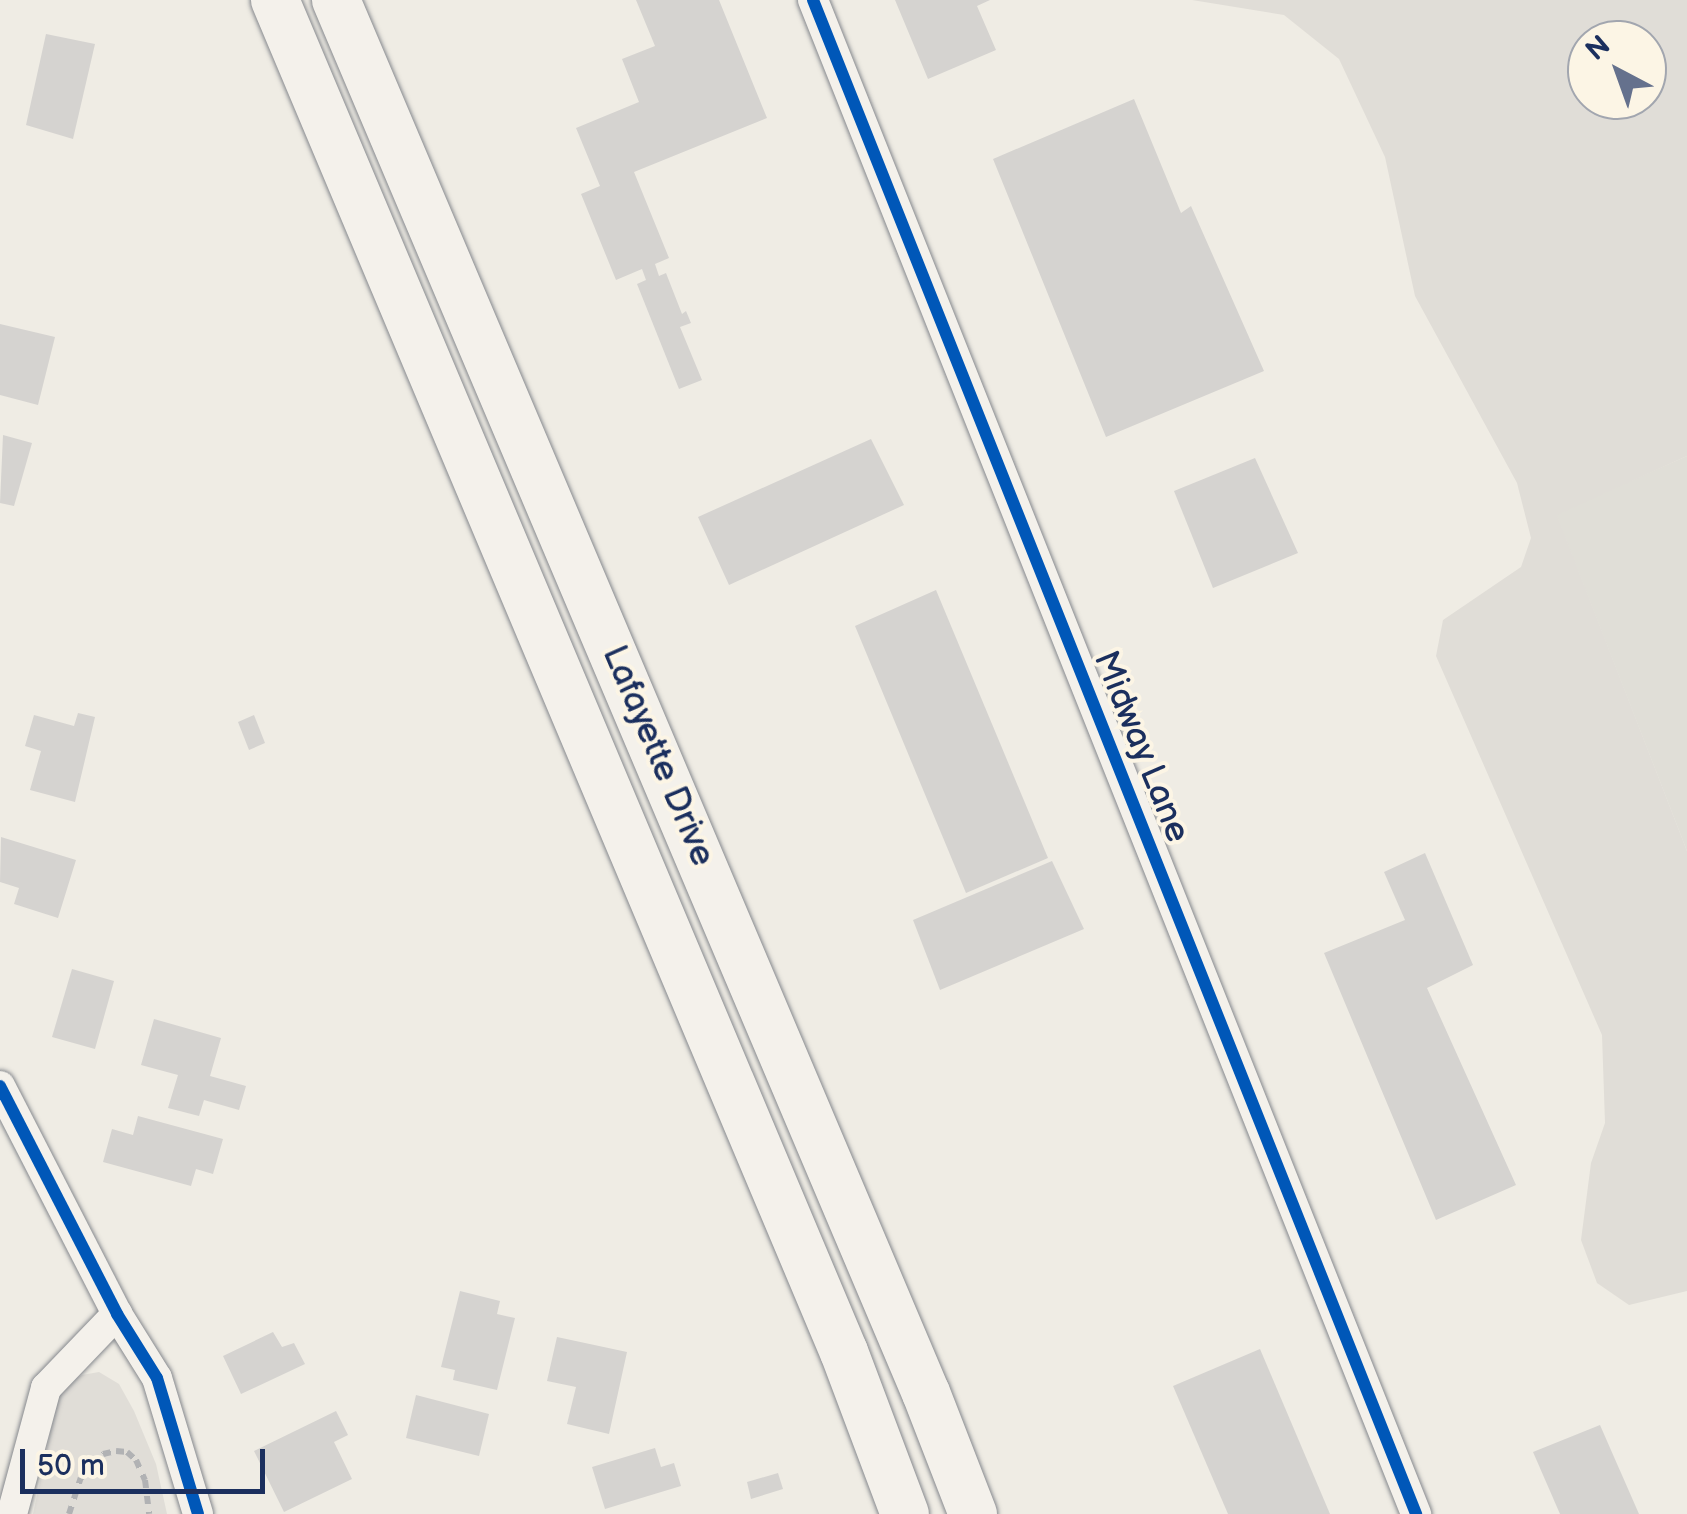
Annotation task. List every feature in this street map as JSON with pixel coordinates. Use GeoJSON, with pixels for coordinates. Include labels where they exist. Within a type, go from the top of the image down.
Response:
{"type":"FeatureCollection","features":[{"type":"Feature","properties":{"kind":"main road","name":"Lafayette Drive"},"geometry":{"type":"LineString","coordinates":[[276,0],[844,1352],[905,1514]]}},
{"type":"Feature","properties":{"kind":"main road","name":"Lafayette Drive"},"geometry":{"type":"LineString","coordinates":[[336,0],[523,436],[973,1514]]}},
{"type":"Feature","properties":{"kind":"main road"},"geometry":{"type":"LineString","coordinates":[[468,457],[523,436]]}},
{"type":"Feature","properties":{"kind":"street","name":"Midway Lane"},"geometry":{"type":"LineString","coordinates":[[813,0],[1416,1514]]}},
{"type":"Feature","properties":{"kind":"street"},"geometry":{"type":"LineString","coordinates":[[0,1086],[116,1314],[157,1378],[198,1514]]}},
{"type":"Feature","properties":{"kind":"street"},"geometry":{"type":"LineString","coordinates":[[12,1514],[46,1388],[116,1314]]}},
{"type":"Feature","properties":{"kind":"path"},"geometry":{"type":"LineString","coordinates":[[69,1514],[81,1478],[103,1454],[116,1451],[127,1452],[136,1460],[144,1480],[149,1514]]}},
{"type":"Feature","properties":{"kind":"shaded area"},"geometry":{"type":"Polygon","coordinates":[[[1192,0],[1687,0],[1687,456],[1557,515],[1687,851],[1687,1291],[1629,1305],[1597,1283],[1581,1240],[1591,1163],[1605,1123],[1602,1035],[1436,656],[1443,620],[1521,567],[1531,538],[1517,483],[1415,296],[1385,157],[1339,59],[1284,15],[1192,0]]]}},
{"type":"Feature","properties":{"kind":"shaded area"},"geometry":{"type":"Polygon","coordinates":[[[1687,456],[1687,851],[1556,514],[1687,456]]]}},
{"type":"Feature","properties":{"kind":"shaded area"},"geometry":{"type":"Polygon","coordinates":[[[99,1372],[119,1384],[134,1411],[156,1464],[167,1514],[33,1514],[57,1401],[66,1384],[99,1372]]]}},
{"type":"Feature","properties":{"kind":"building"},"geometry":{"type":"Polygon","coordinates":[[[636,0],[719,0],[767,118],[634,172],[669,258],[655,264],[659,276],[666,273],[682,314],[686,311],[691,323],[680,327],[702,380],[679,389],[637,284],[646,280],[642,269],[616,280],[581,194],[600,186],[576,128],[639,102],[622,59],[655,46],[636,0]]]}},
{"type":"Feature","properties":{"kind":"building"},"geometry":{"type":"Polygon","coordinates":[[[895,0],[990,0],[977,6],[996,50],[928,79],[895,0]]]}},
{"type":"Feature","properties":{"kind":"building"},"geometry":{"type":"Polygon","coordinates":[[[46,34],[95,44],[73,139],[26,125],[46,34]]]}},
{"type":"Feature","properties":{"kind":"building"},"geometry":{"type":"Polygon","coordinates":[[[1134,99],[1181,213],[1191,206],[1264,371],[1106,437],[993,159],[1134,99]]]}},
{"type":"Feature","properties":{"kind":"building"},"geometry":{"type":"Polygon","coordinates":[[[0,324],[55,337],[38,405],[0,395],[0,324]]]}},
{"type":"Feature","properties":{"kind":"building"},"geometry":{"type":"Polygon","coordinates":[[[3,435],[32,443],[14,506],[0,503],[3,435]]]}},
{"type":"Feature","properties":{"kind":"building"},"geometry":{"type":"Polygon","coordinates":[[[871,439],[904,505],[729,585],[698,517],[871,439]]]}},
{"type":"Feature","properties":{"kind":"building"},"geometry":{"type":"Polygon","coordinates":[[[1255,458],[1298,553],[1213,588],[1174,491],[1255,458]]]}},
{"type":"Feature","properties":{"kind":"building"},"geometry":{"type":"Polygon","coordinates":[[[936,590],[1048,858],[966,893],[855,626],[936,590]]]}},
{"type":"Feature","properties":{"kind":"building"},"geometry":{"type":"Polygon","coordinates":[[[78,713],[95,717],[75,802],[30,790],[41,751],[25,746],[34,715],[74,726],[78,713]]]}},
{"type":"Feature","properties":{"kind":"building"},"geometry":{"type":"Polygon","coordinates":[[[254,715],[265,743],[249,750],[238,722],[254,715]]]}},
{"type":"Feature","properties":{"kind":"building"},"geometry":{"type":"Polygon","coordinates":[[[1,837],[76,860],[58,918],[14,904],[19,888],[0,882],[1,837]]]}},
{"type":"Feature","properties":{"kind":"building"},"geometry":{"type":"Polygon","coordinates":[[[1425,853],[1473,965],[1427,988],[1516,1185],[1436,1220],[1324,953],[1405,920],[1384,872],[1425,853]]]}},
{"type":"Feature","properties":{"kind":"building"},"geometry":{"type":"Polygon","coordinates":[[[1052,861],[1084,929],[940,990],[913,920],[1052,861]]]}},
{"type":"Feature","properties":{"kind":"building"},"geometry":{"type":"Polygon","coordinates":[[[72,969],[114,981],[95,1049],[52,1037],[72,969]]]}},
{"type":"Feature","properties":{"kind":"building"},"geometry":{"type":"Polygon","coordinates":[[[154,1019],[221,1038],[210,1076],[246,1086],[239,1110],[204,1100],[199,1116],[168,1108],[178,1075],[141,1065],[154,1019]]]}},
{"type":"Feature","properties":{"kind":"building"},"geometry":{"type":"Polygon","coordinates":[[[138,1116],[223,1139],[213,1174],[196,1169],[191,1186],[103,1162],[112,1129],[133,1135],[138,1116]]]}},
{"type":"Feature","properties":{"kind":"building"},"geometry":{"type":"Polygon","coordinates":[[[460,1291],[500,1301],[497,1314],[515,1318],[497,1390],[453,1380],[455,1370],[441,1367],[460,1291]]]}},
{"type":"Feature","properties":{"kind":"building"},"geometry":{"type":"Polygon","coordinates":[[[273,1332],[282,1347],[294,1343],[305,1364],[241,1394],[223,1356],[273,1332]]]}},
{"type":"Feature","properties":{"kind":"building"},"geometry":{"type":"Polygon","coordinates":[[[557,1337],[627,1352],[609,1434],[567,1424],[576,1387],[547,1381],[557,1337]]]}},
{"type":"Feature","properties":{"kind":"building"},"geometry":{"type":"Polygon","coordinates":[[[1260,1349],[1330,1514],[1228,1514],[1173,1386],[1260,1349]]]}},
{"type":"Feature","properties":{"kind":"building"},"geometry":{"type":"Polygon","coordinates":[[[416,1395],[489,1414],[479,1456],[406,1438],[416,1395]]]}},
{"type":"Feature","properties":{"kind":"building"},"geometry":{"type":"Polygon","coordinates":[[[336,1411],[348,1435],[334,1442],[352,1479],[284,1512],[254,1451],[336,1411]]]}},
{"type":"Feature","properties":{"kind":"building"},"geometry":{"type":"Polygon","coordinates":[[[1600,1425],[1639,1514],[1560,1514],[1533,1452],[1600,1425]]]}},
{"type":"Feature","properties":{"kind":"building"},"geometry":{"type":"Polygon","coordinates":[[[655,1448],[661,1467],[674,1463],[681,1486],[605,1509],[592,1467],[655,1448]]]}},
{"type":"Feature","properties":{"kind":"building"},"geometry":{"type":"Polygon","coordinates":[[[778,1473],[783,1489],[751,1499],[747,1482],[778,1473]]]}},
{"type":"Feature","properties":{"kind":"cycle path"},"geometry":{"type":"LineString","coordinates":[[813,0],[1416,1514]]}},
{"type":"Feature","properties":{"kind":"cycle path"},"geometry":{"type":"LineString","coordinates":[[0,1086],[117,1314],[157,1378],[198,1514]]}}]}
